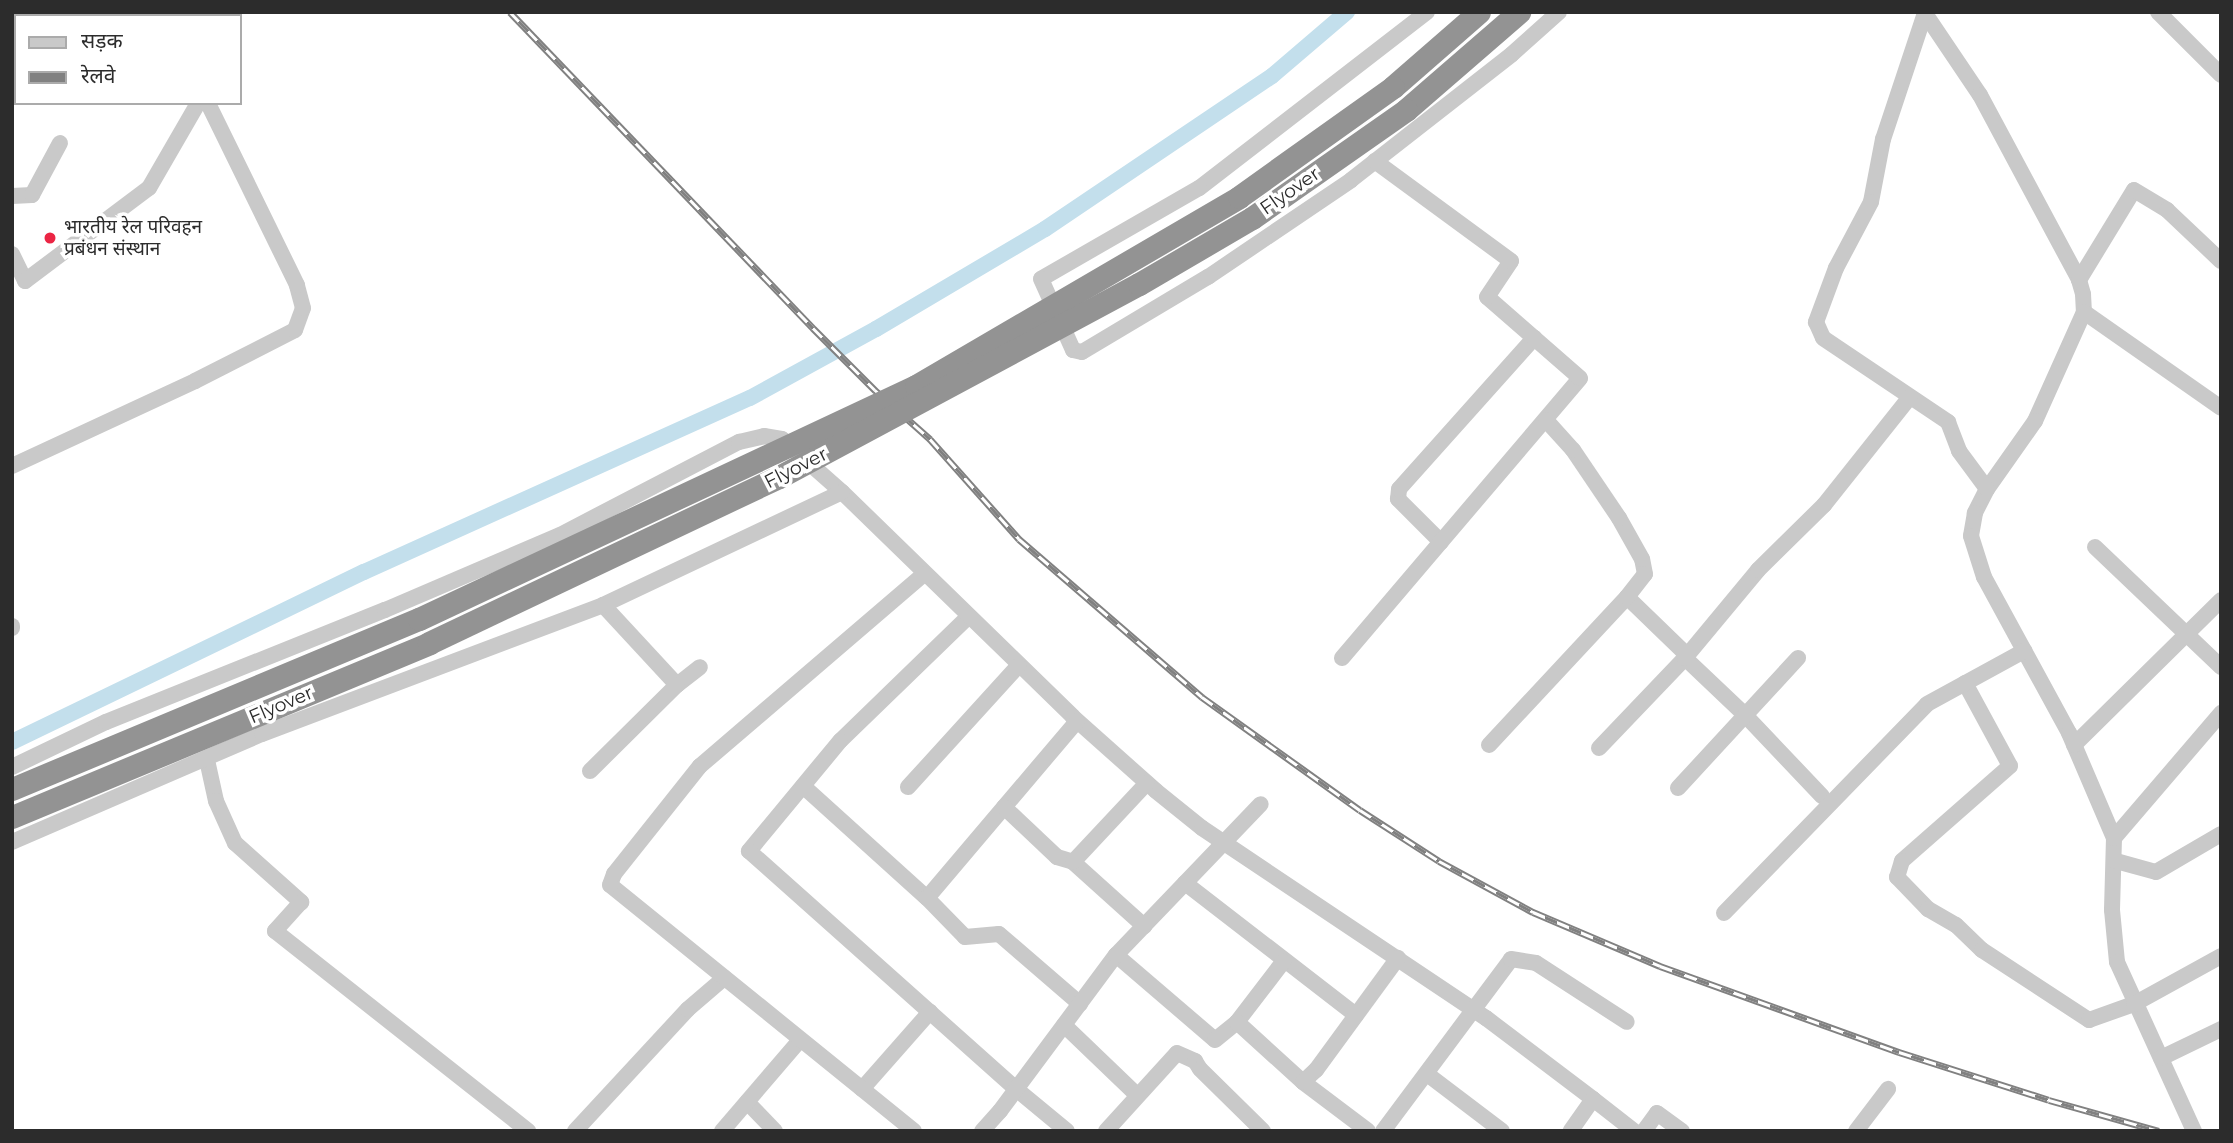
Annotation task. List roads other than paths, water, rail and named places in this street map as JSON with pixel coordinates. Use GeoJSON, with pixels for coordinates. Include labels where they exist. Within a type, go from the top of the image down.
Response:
{"type":"FeatureCollection","features":[{"type":"Feature","properties":{"kind":"highway","name":"Flyover"},"geometry":{"type":"LineString","coordinates":[[12,789],[419,619],[916,386],[1239,197],[1393,88],[1479,12]]}},
{"type":"Feature","properties":{"kind":"highway","name":"Flyover"},"geometry":{"type":"LineString","coordinates":[[12,817],[429,643],[779,477],[1139,284],[1252,218],[1406,110],[1520,12]]}},
{"type":"Feature","properties":{"kind":"street"},"geometry":{"type":"LineString","coordinates":[[1427,12],[1199,188],[1041,279],[1073,349],[1082,352],[1208,277],[1376,161],[1512,54],[1559,12]]}},
{"type":"Feature","properties":{"kind":"street"},"geometry":{"type":"LineString","coordinates":[[2158,12],[2221,75]]}},
{"type":"Feature","properties":{"kind":"street"},"geometry":{"type":"LineString","coordinates":[[1925,13],[1980,95],[2084,294],[2084,312],[2035,421],[1987,489],[1975,513],[1971,536],[1984,577],[2074,745],[2114,838],[2116,860],[2112,910],[2117,962],[2194,1131]]}},
{"type":"Feature","properties":{"kind":"street"},"geometry":{"type":"LineString","coordinates":[[1925,13],[1883,139],[1871,202],[1836,268],[1816,322],[1823,338],[1948,422],[1958,451],[1987,489]]}},
{"type":"Feature","properties":{"kind":"street"},"geometry":{"type":"LineString","coordinates":[[12,254],[25,281],[149,188],[197,105]]}},
{"type":"Feature","properties":{"kind":"street"},"geometry":{"type":"LineString","coordinates":[[12,466],[195,382],[295,330],[303,309],[297,285],[209,105]]}},
{"type":"Feature","properties":{"kind":"street"},"geometry":{"type":"LineString","coordinates":[[12,196],[32,195],[60,143]]}},
{"type":"Feature","properties":{"kind":"street"},"geometry":{"type":"LineString","coordinates":[[1342,658],[1580,378],[1487,297],[1511,261],[1376,161]]}},
{"type":"Feature","properties":{"kind":"street"},"geometry":{"type":"LineString","coordinates":[[2079,280],[2134,190],[2167,210],[2221,261]]}},
{"type":"Feature","properties":{"kind":"street"},"geometry":{"type":"LineString","coordinates":[[2084,312],[2221,408]]}},
{"type":"Feature","properties":{"kind":"street"},"geometry":{"type":"LineString","coordinates":[[1441,542],[1398,499],[1399,489],[1534,338]]}},
{"type":"Feature","properties":{"kind":"street"},"geometry":{"type":"LineString","coordinates":[[1599,748],[1686,656],[1758,569],[1824,505],[1910,397]]}},
{"type":"Feature","properties":{"kind":"street"},"geometry":{"type":"LineString","coordinates":[[1489,745],[1627,597],[1645,574],[1642,559],[1596,483],[1546,420]]}},
{"type":"Feature","properties":{"kind":"street"},"geometry":{"type":"LineString","coordinates":[[12,767],[106,722],[372,615],[560,535],[738,442],[764,436],[782,439],[842,492],[1018,666],[1147,783],[1224,842],[1474,1010],[1634,1131]]}},
{"type":"Feature","properties":{"kind":"street"},"geometry":{"type":"LineString","coordinates":[[12,842],[262,734],[603,605],[842,492]]}},
{"type":"Feature","properties":{"kind":"street"},"geometry":{"type":"LineString","coordinates":[[2095,547],[2221,667]]}},
{"type":"Feature","properties":{"kind":"street"},"geometry":{"type":"LineString","coordinates":[[914,1131],[610,885],[614,874],[700,766],[925,574]]}},
{"type":"Feature","properties":{"kind":"street"},"geometry":{"type":"LineString","coordinates":[[1627,597],[1822,796]]}},
{"type":"Feature","properties":{"kind":"street"},"geometry":{"type":"LineString","coordinates":[[2074,745],[2189,635],[2221,600]]}},
{"type":"Feature","properties":{"kind":"street"},"geometry":{"type":"LineString","coordinates":[[603,605],[677,685]]}},
{"type":"Feature","properties":{"kind":"street"},"geometry":{"type":"LineString","coordinates":[[968,617],[839,741],[749,851],[1016,1090],[1067,1131]]}},
{"type":"Feature","properties":{"kind":"street"},"geometry":{"type":"LineString","coordinates":[[1724,913],[1927,704],[2024,651]]}},
{"type":"Feature","properties":{"kind":"street"},"geometry":{"type":"LineString","coordinates":[[1678,788],[1798,658]]}},
{"type":"Feature","properties":{"kind":"street"},"geometry":{"type":"LineString","coordinates":[[908,787],[1018,666]]}},
{"type":"Feature","properties":{"kind":"street"},"geometry":{"type":"LineString","coordinates":[[590,771],[677,685],[700,667]]}},
{"type":"Feature","properties":{"kind":"street"},"geometry":{"type":"LineString","coordinates":[[1965,683],[2010,766],[1902,861],[1897,877],[1928,909],[1956,925],[1982,950],[2089,1020],[2134,1004],[2221,956]]}},
{"type":"Feature","properties":{"kind":"street"},"geometry":{"type":"LineString","coordinates":[[2114,838],[2221,713]]}},
{"type":"Feature","properties":{"kind":"street"},"geometry":{"type":"LineString","coordinates":[[927,898],[1077,721]]}},
{"type":"Feature","properties":{"kind":"street"},"geometry":{"type":"LineString","coordinates":[[206,760],[216,801],[235,842],[301,902],[275,931],[528,1131]]}},
{"type":"Feature","properties":{"kind":"street"},"geometry":{"type":"LineString","coordinates":[[1073,862],[1147,783]]}},
{"type":"Feature","properties":{"kind":"street"},"geometry":{"type":"LineString","coordinates":[[803,786],[927,898],[965,937],[999,933],[1080,1004]]}},
{"type":"Feature","properties":{"kind":"street"},"geometry":{"type":"LineString","coordinates":[[982,1131],[1016,1090],[1116,955],[1261,803]]}},
{"type":"Feature","properties":{"kind":"street"},"geometry":{"type":"LineString","coordinates":[[1004,807],[1057,857],[1073,862],[1144,926]]}},
{"type":"Feature","properties":{"kind":"street"},"geometry":{"type":"LineString","coordinates":[[2116,860],[2156,872],[2221,834]]}},
{"type":"Feature","properties":{"kind":"street"},"geometry":{"type":"LineString","coordinates":[[1185,883],[1283,962],[1356,1015]]}},
{"type":"Feature","properties":{"kind":"street"},"geometry":{"type":"LineString","coordinates":[[1116,955],[1215,1040],[1237,1022],[1283,962]]}},
{"type":"Feature","properties":{"kind":"street"},"geometry":{"type":"LineString","coordinates":[[1303,1082],[1316,1070],[1398,958]]}},
{"type":"Feature","properties":{"kind":"street"},"geometry":{"type":"LineString","coordinates":[[1383,1131],[1510,959],[1536,963],[1627,1022]]}},
{"type":"Feature","properties":{"kind":"street"},"geometry":{"type":"LineString","coordinates":[[575,1131],[688,1009],[724,978]]}},
{"type":"Feature","properties":{"kind":"street"},"geometry":{"type":"LineString","coordinates":[[862,1089],[930,1012]]}},
{"type":"Feature","properties":{"kind":"street"},"geometry":{"type":"LineString","coordinates":[[1237,1022],[1303,1082],[1368,1131]]}},
{"type":"Feature","properties":{"kind":"street"},"geometry":{"type":"LineString","coordinates":[[1064,1025],[1136,1094]]}},
{"type":"Feature","properties":{"kind":"street"},"geometry":{"type":"LineString","coordinates":[[2161,1058],[2221,1029]]}},
{"type":"Feature","properties":{"kind":"street"},"geometry":{"type":"LineString","coordinates":[[722,1131],[800,1040]]}},
{"type":"Feature","properties":{"kind":"street"},"geometry":{"type":"LineString","coordinates":[[1106,1131],[1136,1094],[1177,1053],[1195,1060],[1200,1069],[1263,1131]]}},
{"type":"Feature","properties":{"kind":"street"},"geometry":{"type":"LineString","coordinates":[[1427,1074],[1502,1131]]}},
{"type":"Feature","properties":{"kind":"street"},"geometry":{"type":"LineString","coordinates":[[1856,1131],[1888,1089]]}},
{"type":"Feature","properties":{"kind":"street"},"geometry":{"type":"LineString","coordinates":[[1571,1131],[1593,1099]]}},
{"type":"Feature","properties":{"kind":"street"},"geometry":{"type":"LineString","coordinates":[[747,1102],[775,1131]]}},
{"type":"Feature","properties":{"kind":"street"},"geometry":{"type":"LineString","coordinates":[[1644,1131],[1657,1114],[1682,1131]]}},
{"type":"Feature","properties":{"kind":"waterway"},"geometry":{"type":"LineString","coordinates":[[12,742],[364,572],[750,398],[876,329],[1045,229],[1272,76],[1347,12]]}},
{"type":"Feature","properties":{"kind":"railway"},"geometry":{"type":"LineString","coordinates":[[510,12],[813,328],[875,390],[930,439],[1019,539],[1202,697],[1360,810],[1439,861],[1533,912],[1660,966],[1899,1052],[2049,1100],[2159,1131]]}},
{"type":"Feature","properties":{"kind":"place","name":"भारतीय रेल परिवहन प्रबंधन संस्थान"},"geometry":{"type":"Point","coordinates":[50,238]}}]}
